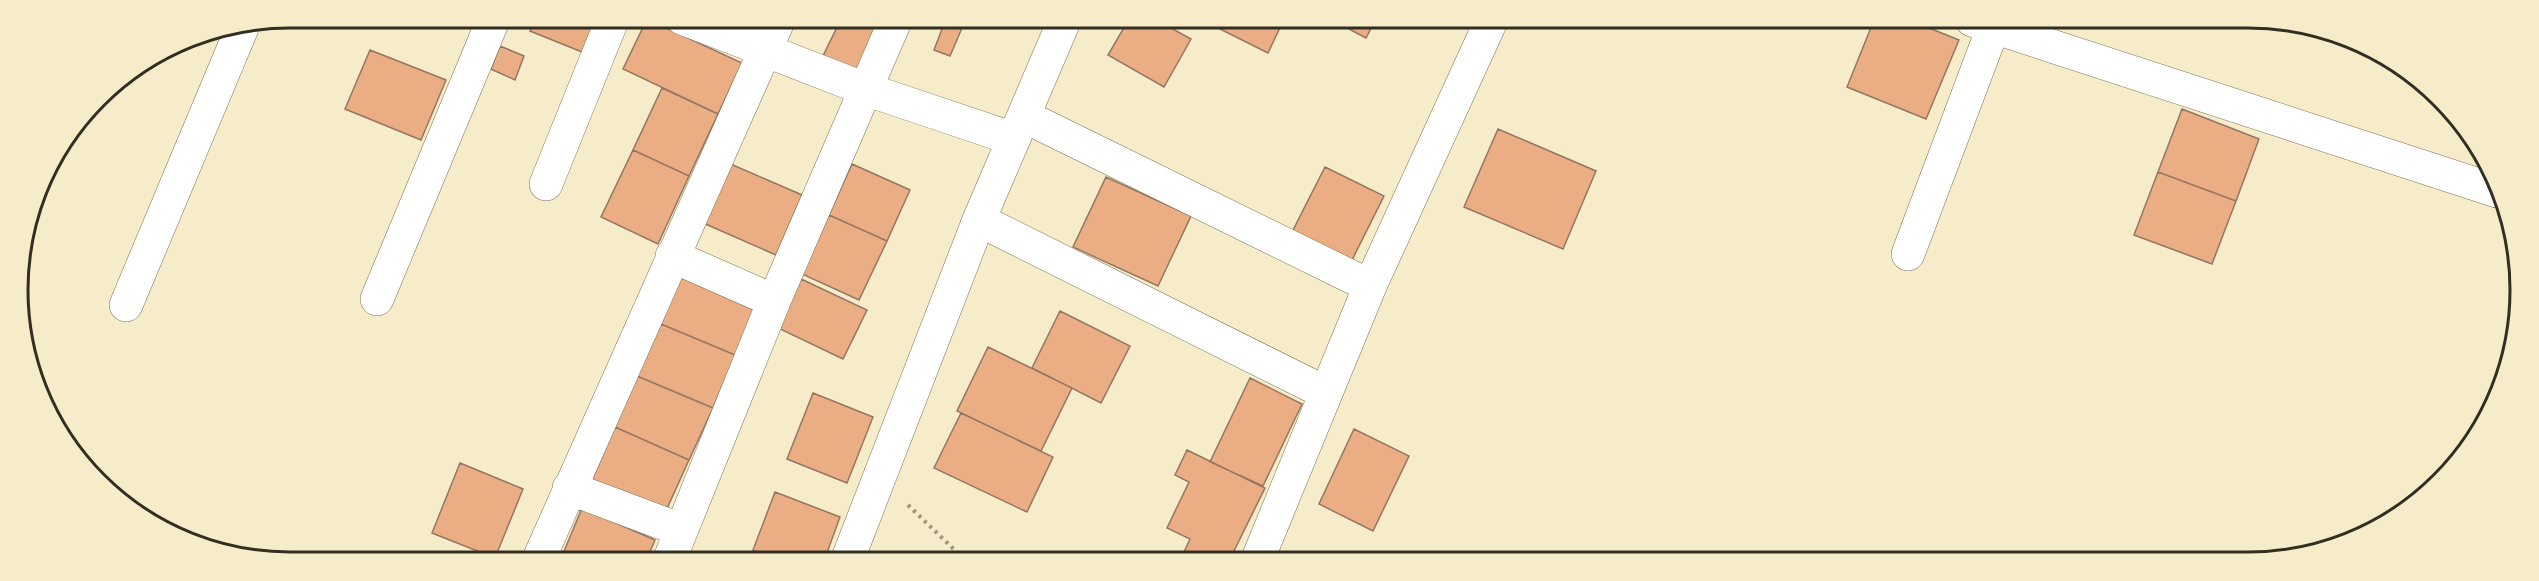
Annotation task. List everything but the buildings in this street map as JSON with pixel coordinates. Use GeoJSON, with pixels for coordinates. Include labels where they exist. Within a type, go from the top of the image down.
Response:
{"type":"FeatureCollection","features":[{"type":"Feature","properties":{"kind":"street"},"geometry":{"type":"LineString","coordinates":[[376,300],[490,28]]}},
{"type":"Feature","properties":{"kind":"street"},"geometry":{"type":"LineString","coordinates":[[546,184],[609,28]]}},
{"type":"Feature","properties":{"kind":"street"},"geometry":{"type":"LineString","coordinates":[[708,28],[865,88],[1019,128],[1370,286]]}},
{"type":"Feature","properties":{"kind":"street"},"geometry":{"type":"LineString","coordinates":[[542,552],[775,28]]}},
{"type":"Feature","properties":{"kind":"street"},"geometry":{"type":"LineString","coordinates":[[672,552],[774,301],[892,28]]}},
{"type":"Feature","properties":{"kind":"street"},"geometry":{"type":"LineString","coordinates":[[851,552],[979,220],[1061,28]]}},
{"type":"Feature","properties":{"kind":"street"},"geometry":{"type":"LineString","coordinates":[[1261,552],[1370,286],[1488,28]]}},
{"type":"Feature","properties":{"kind":"street"},"geometry":{"type":"LineString","coordinates":[[1908,254],[1985,28]]}},
{"type":"Feature","properties":{"kind":"street"},"geometry":{"type":"LineString","coordinates":[[2005,28],[2490,188]]}},
{"type":"Feature","properties":{"kind":"street"},"geometry":{"type":"LineString","coordinates":[[126,305],[240,34]]}},
{"type":"Feature","properties":{"kind":"street"},"geometry":{"type":"LineString","coordinates":[[979,220],[1326,393]]}},
{"type":"Feature","properties":{"kind":"street"},"geometry":{"type":"LineString","coordinates":[[672,256],[774,301]]}},
{"type":"Feature","properties":{"kind":"street"},"geometry":{"type":"LineString","coordinates":[[569,488],[681,530]]}},
{"type":"Feature","properties":{"kind":"path"},"geometry":{"type":"LineString","coordinates":[[880,477],[957,552]]}}]}
